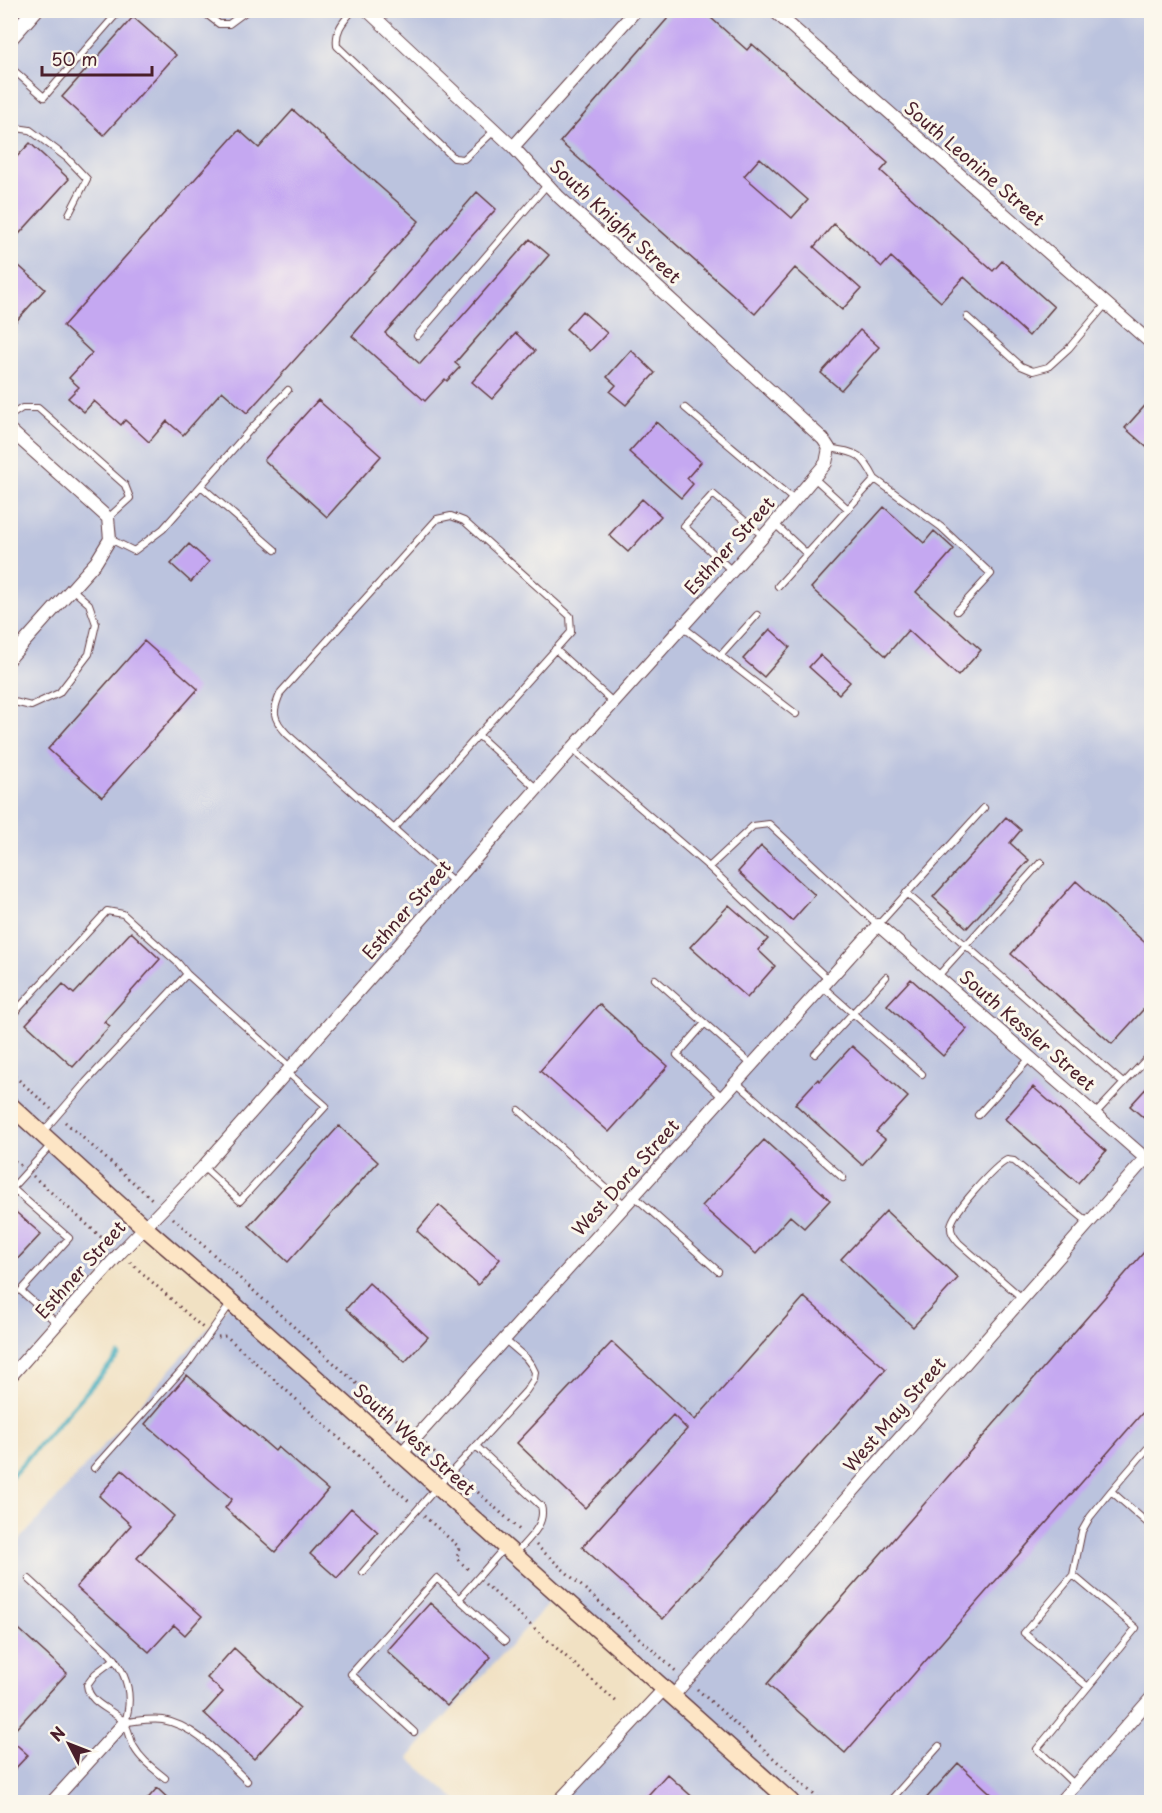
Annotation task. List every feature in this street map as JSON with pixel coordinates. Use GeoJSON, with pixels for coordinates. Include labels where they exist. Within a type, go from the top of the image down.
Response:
{"type":"FeatureCollection","features":[{"type":"Feature","properties":{"kind":"main road","name":"South West Street"},"geometry":{"type":"LineString","coordinates":[[13,1111],[47,1138],[791,1803]]}},
{"type":"Feature","properties":{"kind":"street"},"geometry":{"type":"LineString","coordinates":[[10,38],[35,10]]}},
{"type":"Feature","properties":{"kind":"street","name":"South Knight Street"},"geometry":{"type":"LineString","coordinates":[[367,10],[513,147],[559,197],[804,420],[829,448]]}},
{"type":"Feature","properties":{"kind":"street"},"geometry":{"type":"LineString","coordinates":[[513,147],[636,10]]}},
{"type":"Feature","properties":{"kind":"street","name":"South Leonine Street"},"geometry":{"type":"LineString","coordinates":[[773,10],[1152,344]]}},
{"type":"Feature","properties":{"kind":"street"},"geometry":{"type":"LineString","coordinates":[[10,430],[109,529],[96,562],[10,658]]}},
{"type":"Feature","properties":{"kind":"street","name":"Esthner Street"},"geometry":{"type":"LineString","coordinates":[[10,1377],[120,1253],[203,1167],[572,749],[764,537],[826,463],[829,448]]}},
{"type":"Feature","properties":{"kind":"street","name":"South Kessler Street"},"geometry":{"type":"LineString","coordinates":[[878,925],[1148,1161]]}},
{"type":"Feature","properties":{"kind":"street","name":"West Dora Street"},"geometry":{"type":"LineString","coordinates":[[401,1454],[878,925]]}},
{"type":"Feature","properties":{"kind":"street","name":"West May Street"},"geometry":{"type":"LineString","coordinates":[[558,1803],[668,1693],[1089,1223],[1148,1161]]}},
{"type":"Feature","properties":{"kind":"street"},"geometry":{"type":"LineString","coordinates":[[1060,1803],[1152,1697]]}},
{"type":"Feature","properties":{"kind":"street"},"geometry":{"type":"LineString","coordinates":[[52,1803],[124,1722]]}},
{"type":"Feature","properties":{"kind":"lane"},"geometry":{"type":"LineString","coordinates":[[10,67],[44,98],[120,10]]}},
{"type":"Feature","properties":{"kind":"lane"},"geometry":{"type":"LineString","coordinates":[[201,10],[219,24],[229,24],[248,10]]}},
{"type":"Feature","properties":{"kind":"lane"},"geometry":{"type":"LineString","coordinates":[[353,10],[341,24],[336,35],[337,46],[454,158],[464,159],[495,130]]}},
{"type":"Feature","properties":{"kind":"lane"},"geometry":{"type":"LineString","coordinates":[[10,127],[30,130],[67,158],[87,179],[69,214]]}},
{"type":"Feature","properties":{"kind":"lane"},"geometry":{"type":"LineString","coordinates":[[417,336],[547,185]]}},
{"type":"Feature","properties":{"kind":"lane"},"geometry":{"type":"LineString","coordinates":[[967,317],[1021,366],[1033,371],[1048,367],[1069,348],[1106,304]]}},
{"type":"Feature","properties":{"kind":"lane"},"geometry":{"type":"LineString","coordinates":[[10,416],[22,408],[38,408],[125,484],[130,498],[109,529],[134,551],[164,529],[288,390]]}},
{"type":"Feature","properties":{"kind":"lane"},"geometry":{"type":"LineString","coordinates":[[685,408],[794,501]]}},
{"type":"Feature","properties":{"kind":"lane"},"geometry":{"type":"LineString","coordinates":[[829,448],[855,452],[875,479],[941,527],[991,574],[957,610]]}},
{"type":"Feature","properties":{"kind":"lane"},"geometry":{"type":"LineString","coordinates":[[813,478],[848,509]]}},
{"type":"Feature","properties":{"kind":"lane"},"geometry":{"type":"LineString","coordinates":[[778,586],[875,479]]}},
{"type":"Feature","properties":{"kind":"lane"},"geometry":{"type":"LineString","coordinates":[[201,486],[275,550]]}},
{"type":"Feature","properties":{"kind":"lane"},"geometry":{"type":"LineString","coordinates":[[732,571],[684,526],[713,494],[764,537]]}},
{"type":"Feature","properties":{"kind":"lane"},"geometry":{"type":"LineString","coordinates":[[394,829],[571,632],[570,616],[464,521],[451,516],[437,519],[282,692],[274,706],[276,723],[287,734],[394,829],[455,883]]}},
{"type":"Feature","properties":{"kind":"lane"},"geometry":{"type":"LineString","coordinates":[[775,524],[807,554]]}},
{"type":"Feature","properties":{"kind":"lane"},"geometry":{"type":"LineString","coordinates":[[10,701],[31,706],[59,693],[89,654],[96,624],[89,604],[72,589]]}},
{"type":"Feature","properties":{"kind":"lane"},"geometry":{"type":"LineString","coordinates":[[720,656],[757,615]]}},
{"type":"Feature","properties":{"kind":"lane"},"geometry":{"type":"LineString","coordinates":[[683,627],[796,714]]}},
{"type":"Feature","properties":{"kind":"lane"},"geometry":{"type":"LineString","coordinates":[[555,649],[614,704]]}},
{"type":"Feature","properties":{"kind":"lane"},"geometry":{"type":"LineString","coordinates":[[478,735],[537,789]]}},
{"type":"Feature","properties":{"kind":"lane"},"geometry":{"type":"LineString","coordinates":[[572,749],[709,867],[826,983],[853,1013],[922,1074]]}},
{"type":"Feature","properties":{"kind":"lane"},"geometry":{"type":"LineString","coordinates":[[709,867],[753,826],[769,824],[878,925],[984,808]]}},
{"type":"Feature","properties":{"kind":"lane"},"geometry":{"type":"LineString","coordinates":[[938,976],[1041,862]]}},
{"type":"Feature","properties":{"kind":"lane"},"geometry":{"type":"LineString","coordinates":[[906,893],[1124,1083]]}},
{"type":"Feature","properties":{"kind":"lane"},"geometry":{"type":"LineString","coordinates":[[16,1011],[107,911],[123,914],[178,963],[326,1106],[240,1201],[203,1167]]}},
{"type":"Feature","properties":{"kind":"lane"},"geometry":{"type":"LineString","coordinates":[[58,1323],[21,1291],[69,1238],[12,1188],[27,1171],[82,1087],[187,974]]}},
{"type":"Feature","properties":{"kind":"lane"},"geometry":{"type":"LineString","coordinates":[[815,1054],[886,977]]}},
{"type":"Feature","properties":{"kind":"lane"},"geometry":{"type":"LineString","coordinates":[[655,979],[752,1065]]}},
{"type":"Feature","properties":{"kind":"lane"},"geometry":{"type":"LineString","coordinates":[[705,1023],[677,1055],[723,1097]]}},
{"type":"Feature","properties":{"kind":"lane"},"geometry":{"type":"LineString","coordinates":[[1095,1115],[1152,1053]]}},
{"type":"Feature","properties":{"kind":"lane"},"geometry":{"type":"LineString","coordinates":[[978,1115],[1030,1057]]}},
{"type":"Feature","properties":{"kind":"lane"},"geometry":{"type":"LineString","coordinates":[[736,1082],[843,1178]]}},
{"type":"Feature","properties":{"kind":"lane"},"geometry":{"type":"LineString","coordinates":[[519,1110],[718,1270]]}},
{"type":"Feature","properties":{"kind":"lane"},"geometry":{"type":"LineString","coordinates":[[1022,1298],[959,1243],[952,1234],[951,1227],[954,1217],[989,1175],[1007,1160],[1014,1161],[1089,1223]]}},
{"type":"Feature","properties":{"kind":"lane"},"geometry":{"type":"LineString","coordinates":[[94,1468],[190,1361],[231,1302]]}},
{"type":"Feature","properties":{"kind":"lane"},"geometry":{"type":"LineString","coordinates":[[363,1572],[417,1509],[526,1391],[534,1379],[535,1372],[532,1366],[505,1340]]}},
{"type":"Feature","properties":{"kind":"lane"},"geometry":{"type":"LineString","coordinates":[[1088,1687],[1024,1633],[1074,1575],[1082,1531],[1090,1517],[1152,1443]]}},
{"type":"Feature","properties":{"kind":"lane"},"geometry":{"type":"LineString","coordinates":[[459,1599],[478,1577],[537,1528],[542,1518],[541,1506],[476,1446]]}},
{"type":"Feature","properties":{"kind":"lane"},"geometry":{"type":"LineString","coordinates":[[1111,1491],[1152,1527]]}},
{"type":"Feature","properties":{"kind":"lane"},"geometry":{"type":"LineString","coordinates":[[1074,1575],[1136,1628],[1036,1749],[1075,1785]]}},
{"type":"Feature","properties":{"kind":"lane"},"geometry":{"type":"LineString","coordinates":[[414,1732],[351,1674],[436,1578],[505,1641]]}},
{"type":"Feature","properties":{"kind":"lane"},"geometry":{"type":"LineString","coordinates":[[29,1579],[121,1666],[130,1695],[129,1710],[124,1722]]}},
{"type":"Feature","properties":{"kind":"lane"},"geometry":{"type":"LineString","coordinates":[[115,1659],[95,1674],[87,1685],[87,1691],[103,1707],[124,1722],[134,1747],[165,1778]]}},
{"type":"Feature","properties":{"kind":"lane"},"geometry":{"type":"LineString","coordinates":[[124,1722],[161,1719],[181,1725],[200,1738],[247,1781]]}},
{"type":"Feature","properties":{"kind":"lane"},"geometry":{"type":"LineString","coordinates":[[889,1803],[939,1746]]}},
{"type":"Feature","properties":{"kind":"path"},"geometry":{"type":"LineString","coordinates":[[10,1157],[208,1334],[212,1337],[226,1336],[235,1344],[459,1547],[457,1559],[618,1703]]}},
{"type":"Feature","properties":{"kind":"shaded area"},"geometry":{"type":"Polygon","coordinates":[[[11,11],[1151,11],[1151,1802],[558,1802],[664,1689],[557,1594],[408,1758],[459,1802],[11,1802],[11,1550],[230,1303],[144,1227],[11,1379],[11,11]]]}},
{"type":"Feature","properties":{"kind":"building"},"geometry":{"type":"Polygon","coordinates":[[[675,10],[702,10],[747,50],[752,44],[888,163],[881,171],[993,271],[1002,261],[1054,307],[1029,336],[964,277],[941,302],[891,257],[882,267],[834,224],[814,247],[861,289],[842,310],[795,268],[755,314],[560,142],[675,10]],[[760,158],[744,176],[792,218],[808,200],[760,158]]]}},
{"type":"Feature","properties":{"kind":"building"},"geometry":{"type":"Polygon","coordinates":[[[133,17],[176,55],[104,135],[62,97],[133,17]]]}},
{"type":"Feature","properties":{"kind":"building"},"geometry":{"type":"Polygon","coordinates":[[[293,110],[419,221],[247,413],[222,391],[183,435],[167,421],[149,442],[125,420],[121,425],[94,401],[84,412],[68,398],[79,387],[69,378],[92,353],[63,326],[239,130],[259,148],[293,110]]]}},
{"type":"Feature","properties":{"kind":"building"},"geometry":{"type":"Polygon","coordinates":[[[30,143],[69,179],[10,244],[10,164],[30,143]]]}},
{"type":"Feature","properties":{"kind":"building"},"geometry":{"type":"Polygon","coordinates":[[[477,192],[496,209],[385,333],[420,364],[530,239],[549,255],[455,363],[460,367],[447,381],[445,379],[425,401],[352,336],[477,192]]]}},
{"type":"Feature","properties":{"kind":"building"},"geometry":{"type":"Polygon","coordinates":[[[10,258],[45,289],[10,328],[10,258]]]}},
{"type":"Feature","properties":{"kind":"building"},"geometry":{"type":"Polygon","coordinates":[[[582,311],[607,333],[590,351],[566,329],[582,311]]]}},
{"type":"Feature","properties":{"kind":"building"},"geometry":{"type":"Polygon","coordinates":[[[860,330],[879,347],[841,390],[821,373],[860,330]]]}},
{"type":"Feature","properties":{"kind":"building"},"geometry":{"type":"Polygon","coordinates":[[[516,333],[535,351],[492,399],[472,382],[516,333]]]}},
{"type":"Feature","properties":{"kind":"building"},"geometry":{"type":"Polygon","coordinates":[[[631,350],[655,373],[626,405],[610,392],[616,385],[607,377],[631,350]]]}},
{"type":"Feature","properties":{"kind":"building"},"geometry":{"type":"Polygon","coordinates":[[[1152,398],[1152,452],[1125,428],[1152,398]]]}},
{"type":"Feature","properties":{"kind":"building"},"geometry":{"type":"Polygon","coordinates":[[[318,400],[381,456],[327,517],[264,460],[318,400]]]}},
{"type":"Feature","properties":{"kind":"building"},"geometry":{"type":"Polygon","coordinates":[[[656,422],[701,462],[687,478],[693,484],[681,498],[629,452],[656,422]]]}},
{"type":"Feature","properties":{"kind":"building"},"geometry":{"type":"Polygon","coordinates":[[[642,499],[661,516],[628,552],[609,535],[642,499]]]}},
{"type":"Feature","properties":{"kind":"building"},"geometry":{"type":"Polygon","coordinates":[[[884,507],[924,543],[934,531],[954,549],[916,592],[981,650],[958,676],[908,630],[886,656],[811,588],[884,507]]]}},
{"type":"Feature","properties":{"kind":"building"},"geometry":{"type":"Polygon","coordinates":[[[189,544],[209,562],[191,582],[171,564],[189,544]]]}},
{"type":"Feature","properties":{"kind":"building"},"geometry":{"type":"Polygon","coordinates":[[[770,629],[790,647],[764,677],[743,659],[770,629]]]}},
{"type":"Feature","properties":{"kind":"building"},"geometry":{"type":"Polygon","coordinates":[[[144,641],[198,689],[102,797],[48,749],[144,641]]]}},
{"type":"Feature","properties":{"kind":"building"},"geometry":{"type":"Polygon","coordinates":[[[820,655],[850,682],[839,694],[809,667],[820,655]]]}},
{"type":"Feature","properties":{"kind":"building"},"geometry":{"type":"Polygon","coordinates":[[[1006,817],[1021,830],[1010,843],[1029,860],[967,928],[933,897],[1006,817]]]}},
{"type":"Feature","properties":{"kind":"building"},"geometry":{"type":"Polygon","coordinates":[[[761,846],[815,895],[792,921],[738,872],[761,846]]]}},
{"type":"Feature","properties":{"kind":"building"},"geometry":{"type":"Polygon","coordinates":[[[1076,881],[1152,949],[1152,1000],[1112,1044],[1011,954],[1076,881]]]}},
{"type":"Feature","properties":{"kind":"building"},"geometry":{"type":"Polygon","coordinates":[[[729,905],[768,939],[758,950],[775,966],[747,998],[690,947],[729,905]]]}},
{"type":"Feature","properties":{"kind":"building"},"geometry":{"type":"Polygon","coordinates":[[[131,932],[160,959],[104,1022],[110,1026],[73,1067],[26,1024],[63,984],[74,994],[131,932]]]}},
{"type":"Feature","properties":{"kind":"building"},"geometry":{"type":"Polygon","coordinates":[[[911,979],[967,1029],[943,1056],[887,1005],[911,979]]]}},
{"type":"Feature","properties":{"kind":"building"},"geometry":{"type":"Polygon","coordinates":[[[599,1004],[668,1066],[609,1132],[540,1071],[599,1004]]]}},
{"type":"Feature","properties":{"kind":"building"},"geometry":{"type":"Polygon","coordinates":[[[852,1046],[908,1097],[876,1132],[885,1139],[862,1165],[795,1104],[852,1046]]]}},
{"type":"Feature","properties":{"kind":"building"},"geometry":{"type":"Polygon","coordinates":[[[1152,1082],[1152,1125],[1130,1106],[1152,1082]]]}},
{"type":"Feature","properties":{"kind":"building"},"geometry":{"type":"Polygon","coordinates":[[[1033,1087],[1106,1151],[1078,1183],[1005,1119],[1033,1087]]]}},
{"type":"Feature","properties":{"kind":"building"},"geometry":{"type":"Polygon","coordinates":[[[339,1126],[378,1162],[288,1262],[249,1226],[339,1126]]]}},
{"type":"Feature","properties":{"kind":"building"},"geometry":{"type":"Polygon","coordinates":[[[764,1140],[830,1200],[804,1228],[790,1216],[756,1254],[702,1206],[764,1140]]]}},
{"type":"Feature","properties":{"kind":"building"},"geometry":{"type":"Polygon","coordinates":[[[439,1205],[500,1259],[478,1285],[417,1231],[439,1205]]]}},
{"type":"Feature","properties":{"kind":"building"},"geometry":{"type":"Polygon","coordinates":[[[10,1207],[41,1234],[10,1267],[10,1207]]]}},
{"type":"Feature","properties":{"kind":"building"},"geometry":{"type":"Polygon","coordinates":[[[886,1211],[958,1278],[913,1327],[841,1259],[886,1211]]]}},
{"type":"Feature","properties":{"kind":"building"},"geometry":{"type":"Polygon","coordinates":[[[1152,1243],[1152,1402],[845,1753],[767,1684],[1152,1243]]]}},
{"type":"Feature","properties":{"kind":"building"},"geometry":{"type":"Polygon","coordinates":[[[369,1283],[428,1337],[405,1362],[346,1309],[369,1283]]]}},
{"type":"Feature","properties":{"kind":"building"},"geometry":{"type":"Polygon","coordinates":[[[804,1297],[886,1369],[663,1619],[582,1547],[687,1429],[673,1415],[585,1508],[517,1443],[612,1342],[695,1420],[804,1297]]]}},
{"type":"Feature","properties":{"kind":"building"},"geometry":{"type":"Polygon","coordinates":[[[187,1375],[275,1451],[278,1447],[328,1490],[275,1552],[225,1508],[232,1499],[145,1424],[187,1375]]]}},
{"type":"Feature","properties":{"kind":"building"},"geometry":{"type":"Polygon","coordinates":[[[122,1470],[174,1516],[137,1558],[202,1616],[185,1635],[174,1625],[149,1652],[76,1587],[131,1525],[99,1496],[122,1470]]]}},
{"type":"Feature","properties":{"kind":"building"},"geometry":{"type":"Polygon","coordinates":[[[351,1508],[378,1532],[337,1578],[310,1554],[351,1508]]]}},
{"type":"Feature","properties":{"kind":"building"},"geometry":{"type":"Polygon","coordinates":[[[430,1603],[491,1657],[447,1706],[387,1651],[430,1603]]]}},
{"type":"Feature","properties":{"kind":"building"},"geometry":{"type":"Polygon","coordinates":[[[10,1621],[67,1673],[10,1735],[10,1621]]]}},
{"type":"Feature","properties":{"kind":"building"},"geometry":{"type":"Polygon","coordinates":[[[234,1648],[300,1708],[254,1759],[204,1713],[223,1692],[207,1678],[234,1648]]]}},
{"type":"Feature","properties":{"kind":"building"},"geometry":{"type":"Polygon","coordinates":[[[10,1739],[28,1755],[10,1774],[10,1739]]]}},
{"type":"Feature","properties":{"kind":"building"},"geometry":{"type":"Polygon","coordinates":[[[958,1763],[1001,1803],[922,1803],[958,1763]]]}},
{"type":"Feature","properties":{"kind":"building"},"geometry":{"type":"Polygon","coordinates":[[[667,1774],[699,1803],[641,1803],[667,1774]]]}},
{"type":"Feature","properties":{"kind":"building"},"geometry":{"type":"Polygon","coordinates":[[[157,1788],[173,1803],[144,1803],[157,1788]]]}},
{"type":"Feature","properties":{"kind":"waterway"},"geometry":{"type":"LineString","coordinates":[[10,1478],[119,1355]]}}]}
